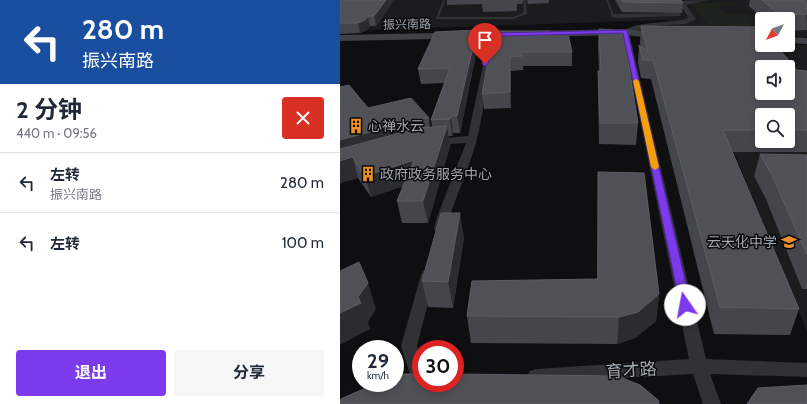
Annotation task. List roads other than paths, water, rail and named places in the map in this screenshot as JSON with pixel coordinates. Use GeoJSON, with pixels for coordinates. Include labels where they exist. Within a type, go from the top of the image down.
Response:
{"type":"FeatureCollection","features":[{"type":"Feature","properties":{"kind":"main road","name":"振兴南路"},"geometry":{"type":"LineString","coordinates":[[340,38],[625,32],[674,37]]}},
{"type":"Feature","properties":{"kind":"main road"},"geometry":{"type":"LineString","coordinates":[[795,40],[807,41]]}},
{"type":"Feature","properties":{"kind":"street"},"geometry":{"type":"LineString","coordinates":[[705,0],[685,2],[683,5],[693,19],[685,22],[654,24],[625,32],[699,366],[712,404]]}},
{"type":"Feature","properties":{"kind":"street"},"geometry":{"type":"LineString","coordinates":[[614,16],[691,15]]}},
{"type":"Feature","properties":{"kind":"street"},"geometry":{"type":"LineString","coordinates":[[437,241],[444,210],[472,138],[488,52],[497,35]]}},
{"type":"Feature","properties":{"kind":"street"},"geometry":{"type":"LineString","coordinates":[[421,143],[472,138]]}},
{"type":"Feature","properties":{"kind":"street"},"geometry":{"type":"LineString","coordinates":[[412,355],[409,346],[431,263]]}},
{"type":"Feature","properties":{"kind":"street","name":"育才路"},"geometry":{"type":"LineString","coordinates":[[518,378],[699,366],[807,370]]}},
{"type":"Feature","properties":{"kind":"lane"},"geometry":{"type":"LineString","coordinates":[[444,0],[437,18],[513,18],[525,14],[525,0]]}},
{"type":"Feature","properties":{"kind":"lane"},"geometry":{"type":"LineString","coordinates":[[607,0],[614,16]]}},
{"type":"Feature","properties":{"kind":"place","name":"心禅水云"},"geometry":{"type":"Point","coordinates":[356,126]}},
{"type":"Feature","properties":{"kind":"place","name":"政府政务服务中心"},"geometry":{"type":"Point","coordinates":[368,174]}},
{"type":"Feature","properties":{"kind":"place","name":"云天化中学"},"geometry":{"type":"Point","coordinates":[789,242]}}]}
